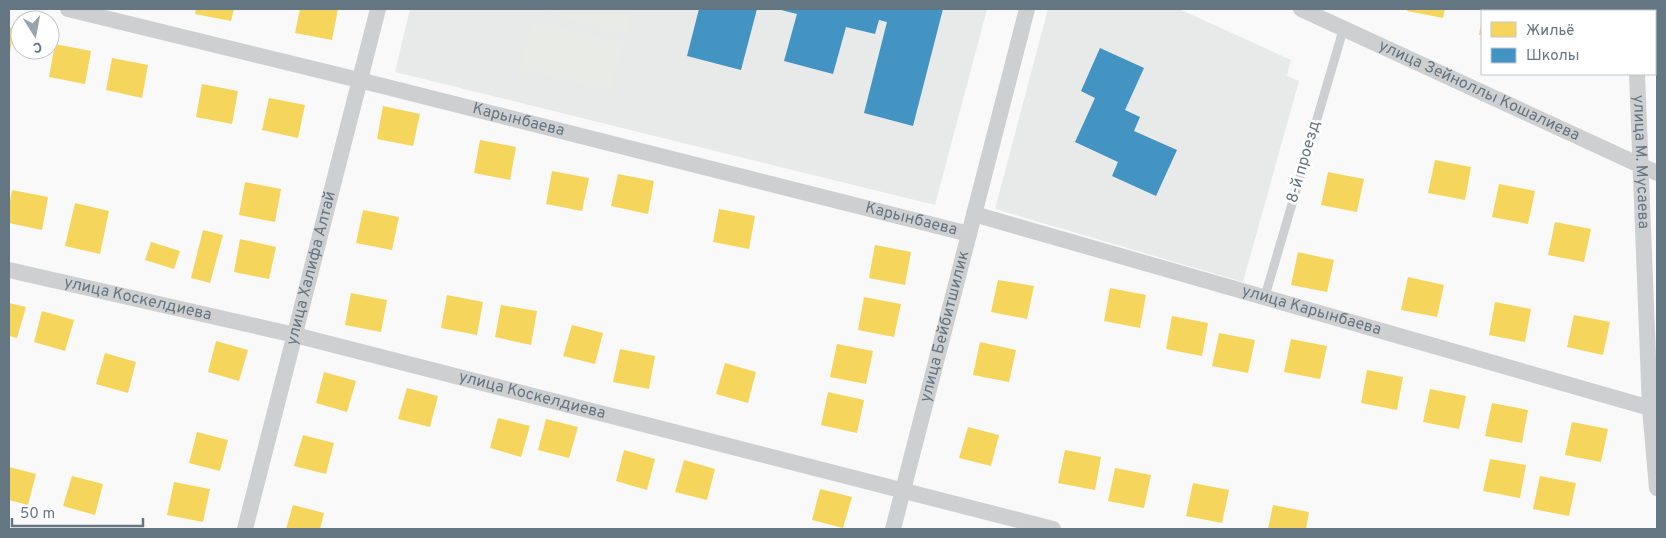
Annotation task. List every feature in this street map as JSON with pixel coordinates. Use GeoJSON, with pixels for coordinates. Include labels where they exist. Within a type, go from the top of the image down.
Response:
{"type":"FeatureCollection","features":[{"type":"Feature","properties":{"kind":"street","name":"Карынбаева"},"geometry":{"type":"LineString","coordinates":[[68,9],[359,80],[969,234]]}},
{"type":"Feature","properties":{"kind":"street","name":"улица Халифа Алтай"},"geometry":{"type":"LineString","coordinates":[[245,529],[378,9]]}},
{"type":"Feature","properties":{"kind":"street","name":"улица Бейбитшилик"},"geometry":{"type":"LineString","coordinates":[[893,529],[992,138],[1027,9]]}},
{"type":"Feature","properties":{"kind":"street","name":"улица Зейноллы Кошалиева"},"geometry":{"type":"LineString","coordinates":[[1301,9],[1344,27],[1657,172]]}},
{"type":"Feature","properties":{"kind":"street","name":"улица М. Мусаева"},"geometry":{"type":"LineString","coordinates":[[1637,75],[1650,408],[1657,488]]}},
{"type":"Feature","properties":{"kind":"street","name":"улица Карынбаева"},"geometry":{"type":"LineString","coordinates":[[974,214],[1650,408]]}},
{"type":"Feature","properties":{"kind":"street","name":"улица Коскелдиева"},"geometry":{"type":"LineString","coordinates":[[9,270],[295,335],[1052,529]]}},
{"type":"Feature","properties":{"kind":"lane","name":"8-й проезд"},"geometry":{"type":"LineString","coordinates":[[1265,296],[1344,27]]}},
{"type":"Feature","properties":{"kind":"shaded area"},"geometry":{"type":"Polygon","coordinates":[[[410,9],[987,9],[935,205],[395,72],[410,9]]]}},
{"type":"Feature","properties":{"kind":"shaded area"},"geometry":{"type":"Polygon","coordinates":[[[536,9],[633,9],[626,33],[536,9]]]}},
{"type":"Feature","properties":{"kind":"shaded area"},"geometry":{"type":"Polygon","coordinates":[[[1048,9],[1179,9],[1291,60],[1287,76],[1299,81],[1243,282],[995,209],[1048,9]]]}},
{"type":"Feature","properties":{"kind":"shaded area"},"geometry":{"type":"Polygon","coordinates":[[[532,22],[623,45],[611,90],[520,67],[532,22]]]}},
{"type":"Feature","properties":{"kind":"building: Жильё"},"geometry":{"type":"Polygon","coordinates":[[[196,9],[234,9],[231,21],[195,14],[196,9]]]}},
{"type":"Feature","properties":{"kind":"building: Жильё"},"geometry":{"type":"Polygon","coordinates":[[[300,9],[338,9],[332,40],[295,33],[300,9]]]}},
{"type":"Feature","properties":{"kind":"building: Жильё"},"geometry":{"type":"Polygon","coordinates":[[[1408,9],[1445,9],[1443,18],[1407,11],[1408,9]]]}},
{"type":"Feature","properties":{"kind":"building: Жильё"},"geometry":{"type":"Polygon","coordinates":[[[1484,9],[1522,9],[1522,10],[1484,9]]]}},
{"type":"Feature","properties":{"kind":"building: Жильё"},"geometry":{"type":"Polygon","coordinates":[[[9,27],[10,52],[9,52],[9,27]]]}},
{"type":"Feature","properties":{"kind":"building: Жильё"},"geometry":{"type":"Polygon","coordinates":[[[60,45],[91,51],[85,84],[49,77],[52,60],[60,60],[60,45]]]}},
{"type":"Feature","properties":{"kind":"building: Жильё"},"geometry":{"type":"Polygon","coordinates":[[[112,58],[148,65],[142,98],[106,90],[112,58]]]}},
{"type":"Feature","properties":{"kind":"building: Жильё"},"geometry":{"type":"Polygon","coordinates":[[[202,84],[238,91],[232,124],[196,117],[202,84]]]}},
{"type":"Feature","properties":{"kind":"building: Жильё"},"geometry":{"type":"Polygon","coordinates":[[[269,98],[305,105],[298,138],[262,130],[269,98]]]}},
{"type":"Feature","properties":{"kind":"building: Жильё"},"geometry":{"type":"Polygon","coordinates":[[[383,106],[420,114],[413,146],[377,139],[383,106]]]}},
{"type":"Feature","properties":{"kind":"building: Жильё"},"geometry":{"type":"Polygon","coordinates":[[[480,140],[516,147],[510,180],[474,173],[480,140]]]}},
{"type":"Feature","properties":{"kind":"building: Жильё"},"geometry":{"type":"Polygon","coordinates":[[[1435,160],[1471,167],[1465,200],[1428,193],[1435,160]]]}},
{"type":"Feature","properties":{"kind":"building: Жильё"},"geometry":{"type":"Polygon","coordinates":[[[552,171],[589,178],[582,211],[546,204],[552,171]]]}},
{"type":"Feature","properties":{"kind":"building: Жильё"},"geometry":{"type":"Polygon","coordinates":[[[1328,172],[1364,179],[1357,212],[1321,205],[1328,172]]]}},
{"type":"Feature","properties":{"kind":"building: Жильё"},"geometry":{"type":"Polygon","coordinates":[[[618,174],[654,181],[648,214],[611,206],[618,174]]]}},
{"type":"Feature","properties":{"kind":"building: Жильё"},"geometry":{"type":"Polygon","coordinates":[[[245,182],[281,189],[275,222],[239,215],[245,182]]]}},
{"type":"Feature","properties":{"kind":"building: Жильё"},"geometry":{"type":"Polygon","coordinates":[[[1499,184],[1535,191],[1528,224],[1492,217],[1499,184]]]}},
{"type":"Feature","properties":{"kind":"building: Жильё"},"geometry":{"type":"Polygon","coordinates":[[[12,190],[48,197],[42,230],[9,223],[9,206],[12,190]]]}},
{"type":"Feature","properties":{"kind":"building: Жильё"},"geometry":{"type":"Polygon","coordinates":[[[75,203],[109,211],[100,254],[65,246],[75,203]]]}},
{"type":"Feature","properties":{"kind":"building: Жильё"},"geometry":{"type":"Polygon","coordinates":[[[719,209],[755,216],[749,249],[713,242],[719,209]]]}},
{"type":"Feature","properties":{"kind":"building: Жильё"},"geometry":{"type":"Polygon","coordinates":[[[363,210],[399,217],[392,250],[356,243],[363,210]]]}},
{"type":"Feature","properties":{"kind":"building: Жильё"},"geometry":{"type":"Polygon","coordinates":[[[1555,222],[1591,229],[1584,262],[1548,255],[1555,222]]]}},
{"type":"Feature","properties":{"kind":"building: Жильё"},"geometry":{"type":"Polygon","coordinates":[[[203,230],[223,235],[210,283],[191,278],[203,230]]]}},
{"type":"Feature","properties":{"kind":"building: Жильё"},"geometry":{"type":"Polygon","coordinates":[[[240,239],[276,247],[269,279],[234,272],[240,239]]]}},
{"type":"Feature","properties":{"kind":"building: Жильё"},"geometry":{"type":"Polygon","coordinates":[[[151,242],[180,251],[174,269],[145,260],[151,242]]]}},
{"type":"Feature","properties":{"kind":"building: Жильё"},"geometry":{"type":"Polygon","coordinates":[[[875,245],[911,252],[905,285],[869,278],[875,245]]]}},
{"type":"Feature","properties":{"kind":"building: Жильё"},"geometry":{"type":"Polygon","coordinates":[[[1298,252],[1334,260],[1327,292],[1291,285],[1298,252]]]}},
{"type":"Feature","properties":{"kind":"building: Жильё"},"geometry":{"type":"Polygon","coordinates":[[[1408,277],[1444,285],[1437,317],[1401,310],[1408,277]]]}},
{"type":"Feature","properties":{"kind":"building: Жильё"},"geometry":{"type":"Polygon","coordinates":[[[998,280],[1034,286],[1027,319],[991,312],[998,280]]]}},
{"type":"Feature","properties":{"kind":"building: Жильё"},"geometry":{"type":"Polygon","coordinates":[[[1110,288],[1146,295],[1140,328],[1104,321],[1110,288]]]}},
{"type":"Feature","properties":{"kind":"building: Жильё"},"geometry":{"type":"Polygon","coordinates":[[[351,293],[387,300],[381,332],[345,325],[351,293]]]}},
{"type":"Feature","properties":{"kind":"building: Жильё"},"geometry":{"type":"Polygon","coordinates":[[[447,295],[483,302],[477,335],[441,328],[447,295]]]}},
{"type":"Feature","properties":{"kind":"building: Жильё"},"geometry":{"type":"Polygon","coordinates":[[[864,297],[901,304],[894,337],[858,330],[864,297]]]}},
{"type":"Feature","properties":{"kind":"building: Жильё"},"geometry":{"type":"Polygon","coordinates":[[[1495,302],[1531,309],[1525,342],[1489,335],[1495,302]]]}},
{"type":"Feature","properties":{"kind":"building: Жильё"},"geometry":{"type":"Polygon","coordinates":[[[9,303],[26,307],[17,338],[9,336],[9,303]]]}},
{"type":"Feature","properties":{"kind":"building: Жильё"},"geometry":{"type":"Polygon","coordinates":[[[501,305],[537,311],[531,345],[495,337],[501,305]]]}},
{"type":"Feature","properties":{"kind":"building: Жильё"},"geometry":{"type":"Polygon","coordinates":[[[42,311],[74,320],[65,351],[34,342],[42,311]]]}},
{"type":"Feature","properties":{"kind":"building: Жильё"},"geometry":{"type":"Polygon","coordinates":[[[1574,315],[1610,322],[1603,355],[1567,347],[1574,315]]]}},
{"type":"Feature","properties":{"kind":"building: Жильё"},"geometry":{"type":"Polygon","coordinates":[[[1172,316],[1208,323],[1202,356],[1166,349],[1172,316]]]}},
{"type":"Feature","properties":{"kind":"building: Жильё"},"geometry":{"type":"Polygon","coordinates":[[[572,325],[603,333],[595,364],[563,356],[572,325]]]}},
{"type":"Feature","properties":{"kind":"building: Жильё"},"geometry":{"type":"Polygon","coordinates":[[[1219,333],[1255,340],[1248,373],[1212,366],[1219,333]]]}},
{"type":"Feature","properties":{"kind":"building: Жильё"},"geometry":{"type":"Polygon","coordinates":[[[1291,339],[1327,346],[1320,379],[1284,372],[1291,339]]]}},
{"type":"Feature","properties":{"kind":"building: Жильё"},"geometry":{"type":"Polygon","coordinates":[[[216,341],[248,350],[239,381],[208,372],[216,341]]]}},
{"type":"Feature","properties":{"kind":"building: Жильё"},"geometry":{"type":"Polygon","coordinates":[[[980,342],[1016,350],[1009,382],[973,375],[980,342]]]}},
{"type":"Feature","properties":{"kind":"building: Жильё"},"geometry":{"type":"Polygon","coordinates":[[[837,344],[873,351],[866,384],[830,377],[837,344]]]}},
{"type":"Feature","properties":{"kind":"building: Жильё"},"geometry":{"type":"Polygon","coordinates":[[[620,349],[655,356],[649,389],[613,382],[620,349]]]}},
{"type":"Feature","properties":{"kind":"building: Жильё"},"geometry":{"type":"Polygon","coordinates":[[[105,353],[136,362],[128,393],[96,384],[105,353]]]}},
{"type":"Feature","properties":{"kind":"building: Жильё"},"geometry":{"type":"Polygon","coordinates":[[[725,363],[756,372],[748,403],[716,394],[725,363]]]}},
{"type":"Feature","properties":{"kind":"building: Жильё"},"geometry":{"type":"Polygon","coordinates":[[[1367,370],[1403,377],[1397,410],[1361,403],[1367,370]]]}},
{"type":"Feature","properties":{"kind":"building: Жильё"},"geometry":{"type":"Polygon","coordinates":[[[324,372],[356,381],[347,412],[316,403],[324,372]]]}},
{"type":"Feature","properties":{"kind":"building: Жильё"},"geometry":{"type":"Polygon","coordinates":[[[407,388],[438,396],[430,427],[398,419],[407,388]]]}},
{"type":"Feature","properties":{"kind":"building: Жильё"},"geometry":{"type":"Polygon","coordinates":[[[1430,389],[1466,396],[1459,429],[1423,422],[1430,389]]]}},
{"type":"Feature","properties":{"kind":"building: Жильё"},"geometry":{"type":"Polygon","coordinates":[[[828,392],[864,400],[857,433],[821,425],[828,392]]]}},
{"type":"Feature","properties":{"kind":"building: Жильё"},"geometry":{"type":"Polygon","coordinates":[[[1492,403],[1528,410],[1522,443],[1485,436],[1492,403]]]}},
{"type":"Feature","properties":{"kind":"building: Жильё"},"geometry":{"type":"Polygon","coordinates":[[[498,418],[530,426],[521,457],[490,448],[498,418]]]}},
{"type":"Feature","properties":{"kind":"building: Жильё"},"geometry":{"type":"Polygon","coordinates":[[[546,419],[578,427],[569,458],[538,450],[546,419]]]}},
{"type":"Feature","properties":{"kind":"building: Жильё"},"geometry":{"type":"Polygon","coordinates":[[[1572,422],[1608,429],[1601,462],[1565,455],[1572,422]]]}},
{"type":"Feature","properties":{"kind":"building: Жильё"},"geometry":{"type":"Polygon","coordinates":[[[968,427],[999,435],[991,466],[959,458],[968,427]]]}},
{"type":"Feature","properties":{"kind":"building: Жильё"},"geometry":{"type":"Polygon","coordinates":[[[197,432],[228,440],[220,471],[189,463],[197,432]]]}},
{"type":"Feature","properties":{"kind":"building: Жильё"},"geometry":{"type":"Polygon","coordinates":[[[303,435],[334,443],[326,474],[294,466],[303,435]]]}},
{"type":"Feature","properties":{"kind":"building: Жильё"},"geometry":{"type":"Polygon","coordinates":[[[624,450],[655,459],[647,490],[616,481],[624,450]]]}},
{"type":"Feature","properties":{"kind":"building: Жильё"},"geometry":{"type":"Polygon","coordinates":[[[1065,450],[1101,457],[1095,490],[1058,483],[1065,450]]]}},
{"type":"Feature","properties":{"kind":"building: Жильё"},"geometry":{"type":"Polygon","coordinates":[[[1490,459],[1526,465],[1520,498],[1483,491],[1490,459]]]}},
{"type":"Feature","properties":{"kind":"building: Жильё"},"geometry":{"type":"Polygon","coordinates":[[[684,460],[715,469],[707,500],[675,492],[684,460]]]}},
{"type":"Feature","properties":{"kind":"building: Жильё"},"geometry":{"type":"Polygon","coordinates":[[[9,467],[36,474],[28,505],[9,500],[9,467]]]}},
{"type":"Feature","properties":{"kind":"building: Жильё"},"geometry":{"type":"Polygon","coordinates":[[[1115,468],[1151,475],[1144,508],[1108,501],[1115,468]]]}},
{"type":"Feature","properties":{"kind":"building: Жильё"},"geometry":{"type":"Polygon","coordinates":[[[72,476],[103,484],[95,515],[63,506],[72,476]]]}},
{"type":"Feature","properties":{"kind":"building: Жильё"},"geometry":{"type":"Polygon","coordinates":[[[1540,476],[1576,483],[1569,516],[1533,509],[1540,476]]]}},
{"type":"Feature","properties":{"kind":"building: Жильё"},"geometry":{"type":"Polygon","coordinates":[[[174,482],[210,489],[203,522],[167,515],[174,482]]]}},
{"type":"Feature","properties":{"kind":"building: Жильё"},"geometry":{"type":"Polygon","coordinates":[[[1193,483],[1229,490],[1222,523],[1186,516],[1193,483]]]}},
{"type":"Feature","properties":{"kind":"building: Жильё"},"geometry":{"type":"Polygon","coordinates":[[[820,489],[852,497],[843,528],[812,520],[820,489]]]}},
{"type":"Feature","properties":{"kind":"building: Жильё"},"geometry":{"type":"Polygon","coordinates":[[[293,505],[324,513],[320,529],[286,529],[293,505]]]}},
{"type":"Feature","properties":{"kind":"building: Жильё"},"geometry":{"type":"Polygon","coordinates":[[[1273,505],[1309,512],[1306,529],[1268,529],[1273,505]]]}},
{"type":"Feature","properties":{"kind":"building: Школы"},"geometry":{"type":"Polygon","coordinates":[[[699,9],[757,9],[741,70],[687,56],[699,9]]]}},
{"type":"Feature","properties":{"kind":"building: Школы"},"geometry":{"type":"Polygon","coordinates":[[[777,9],[943,9],[913,126],[864,113],[887,22],[879,20],[875,34],[846,27],[833,74],[784,61],[797,14],[777,9]]]}},
{"type":"Feature","properties":{"kind":"building: Школы"},"geometry":{"type":"Polygon","coordinates":[[[1100,48],[1144,68],[1125,110],[1140,117],[1134,131],[1177,150],[1156,196],[1112,176],[1118,162],[1075,142],[1095,98],[1081,91],[1100,48]]]}}]}
